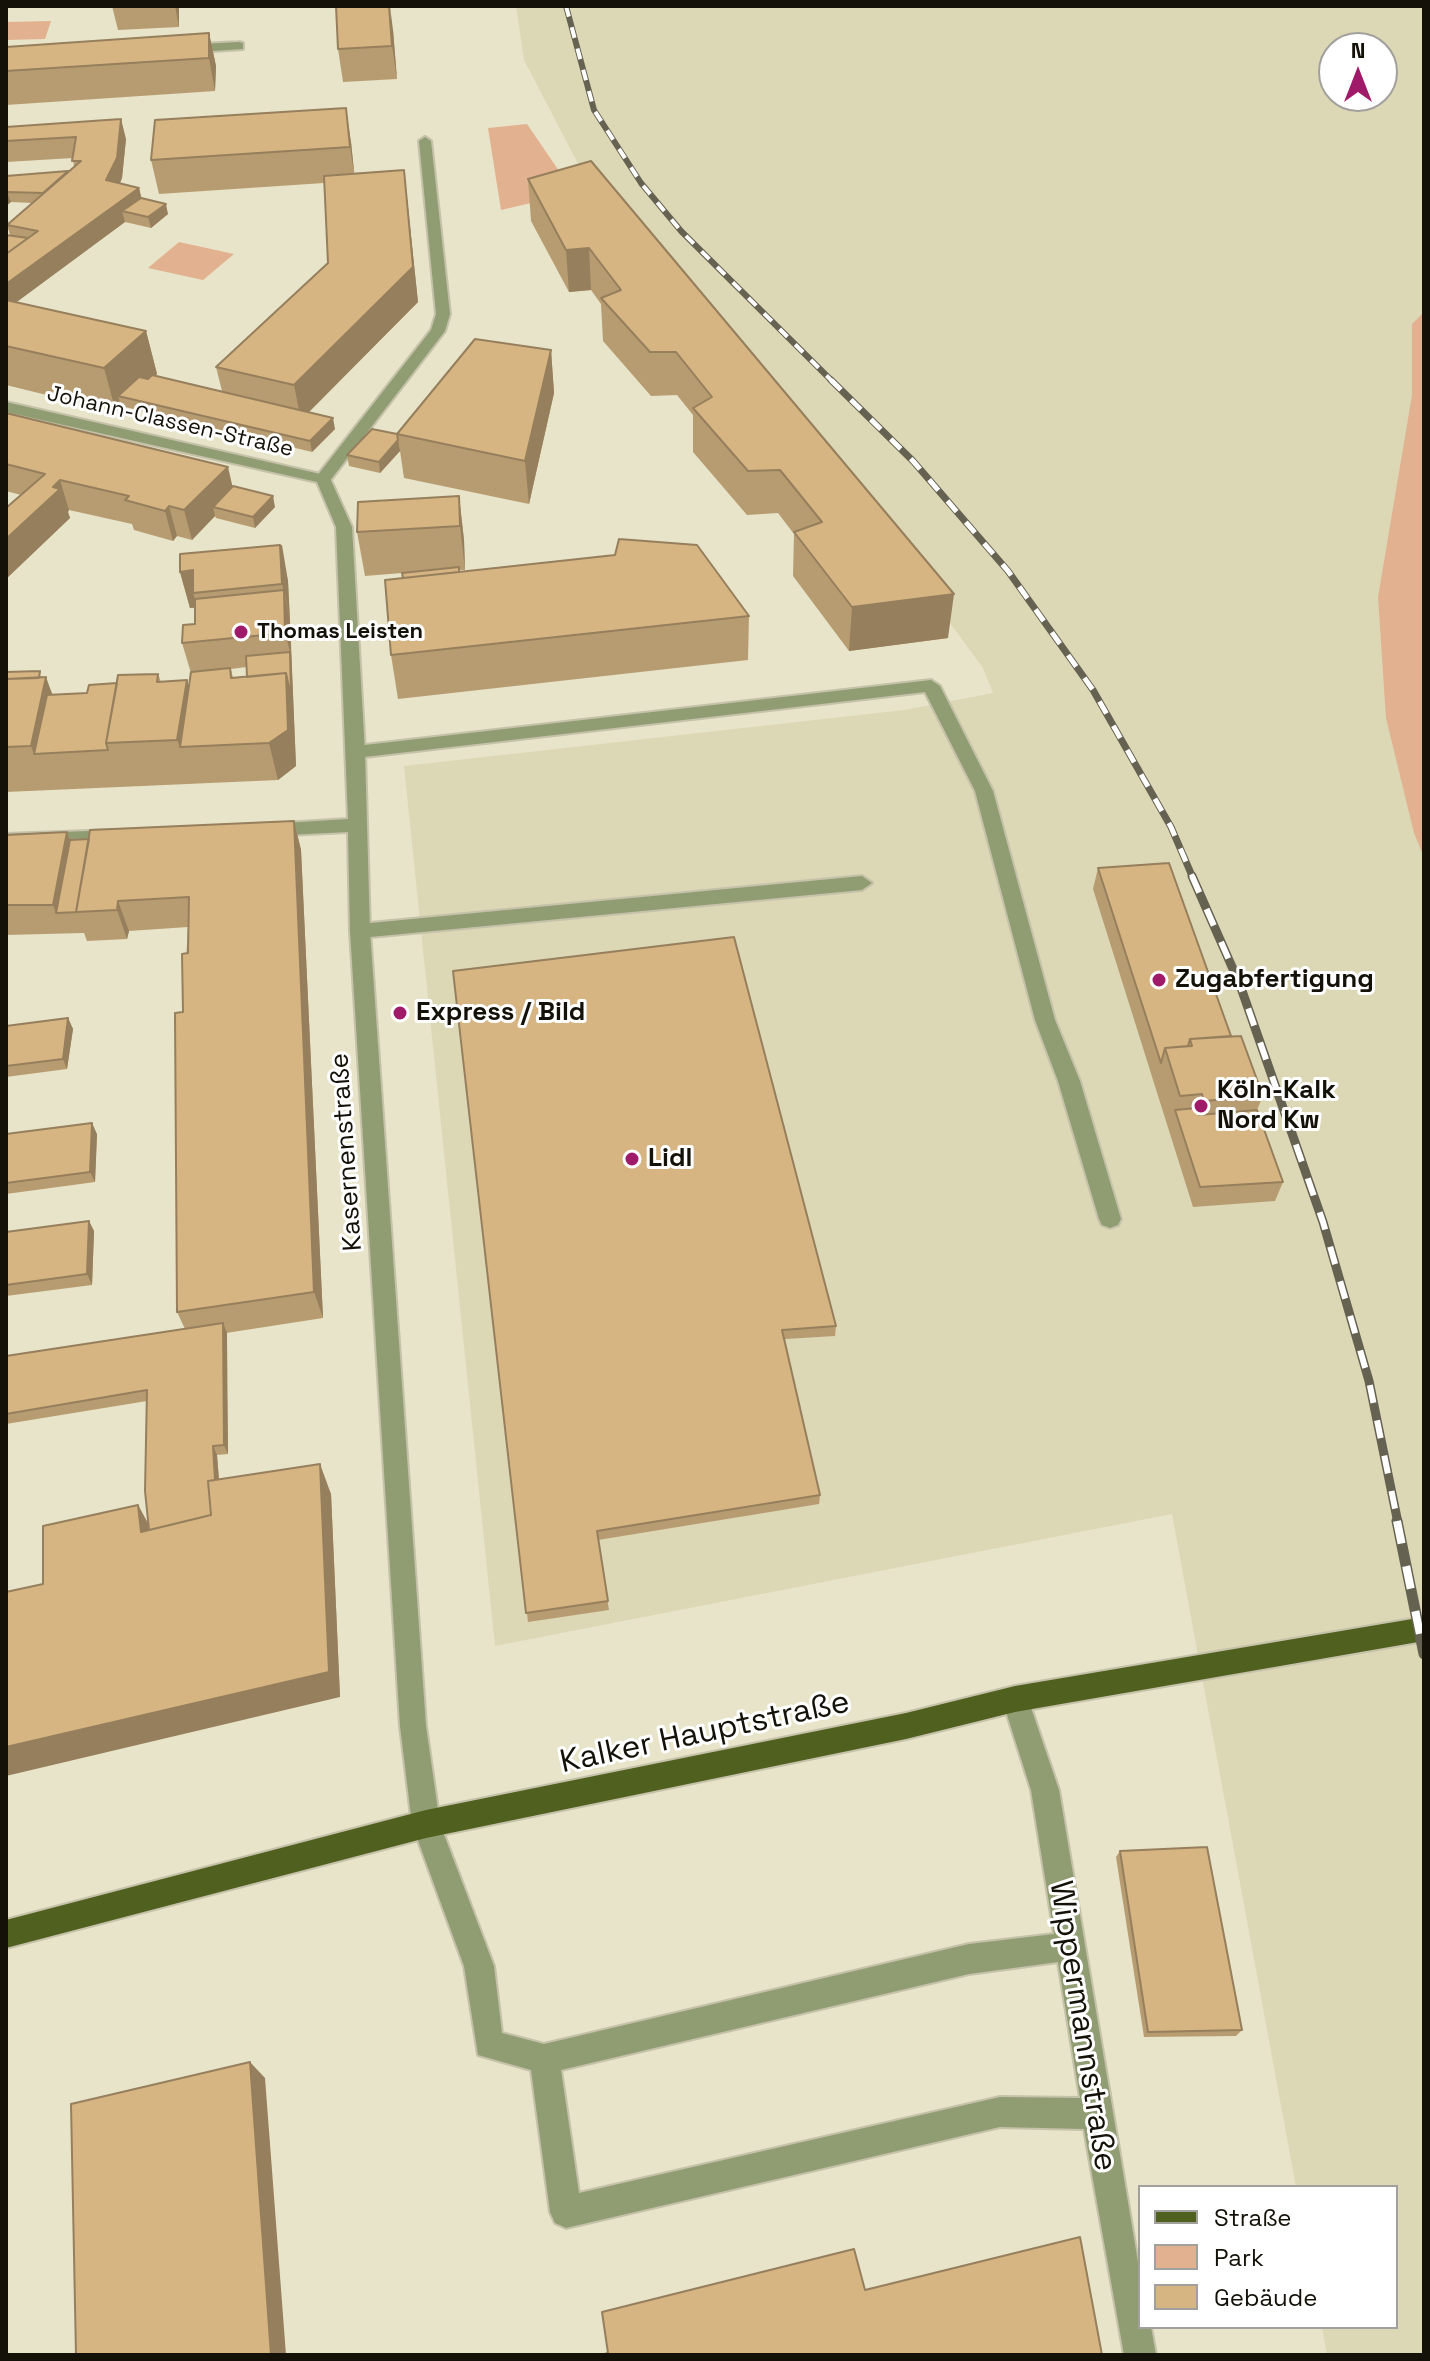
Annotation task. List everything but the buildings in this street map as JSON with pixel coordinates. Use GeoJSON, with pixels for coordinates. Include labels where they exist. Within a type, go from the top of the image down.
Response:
{"type":"FeatureCollection","features":[{"type":"Feature","properties":{"kind":"main road","name":"Kalker Hauptstraße"},"geometry":{"type":"LineString","coordinates":[[6,1934],[426,1824],[906,1726],[1015,1699],[1424,1629]]}},
{"type":"Feature","properties":{"kind":"street"},"geometry":{"type":"LineString","coordinates":[[162,51],[239,46]]}},
{"type":"Feature","properties":{"kind":"street"},"geometry":{"type":"LineString","coordinates":[[323,479],[438,331],[443,314],[425,141]]}},
{"type":"Feature","properties":{"kind":"street","name":"Johann-Classen-Straße"},"geometry":{"type":"LineString","coordinates":[[6,407],[323,479]]}},
{"type":"Feature","properties":{"kind":"street","name":"Kasernenstraße"},"geometry":{"type":"LineString","coordinates":[[323,479],[344,527],[356,752],[360,931],[413,1726],[426,1824],[479,1966],[489,2044],[544,2059]]}},
{"type":"Feature","properties":{"kind":"street"},"geometry":{"type":"LineString","coordinates":[[356,752],[931,686],[984,791],[1045,1020],[1069,1081],[1110,1219]]}},
{"type":"Feature","properties":{"kind":"street"},"geometry":{"type":"LineString","coordinates":[[245,830],[357,825]]}},
{"type":"Feature","properties":{"kind":"street"},"geometry":{"type":"LineString","coordinates":[[6,841],[134,835]]}},
{"type":"Feature","properties":{"kind":"street"},"geometry":{"type":"LineString","coordinates":[[360,931],[862,883]]}},
{"type":"Feature","properties":{"kind":"street","name":"Wippermannstraße"},"geometry":{"type":"LineString","coordinates":[[1015,1699],[1045,1790],[1097,2114],[1140,2355]]}},
{"type":"Feature","properties":{"kind":"street"},"geometry":{"type":"LineString","coordinates":[[1069,1946],[969,1959],[544,2059],[566,2212],[1000,2112],[1097,2114]]}},
{"type":"Feature","properties":{"kind":"shaded area"},"geometry":{"type":"Polygon","coordinates":[[[516,6],[1424,6],[1424,2355],[1327,2355],[1322,2329],[1398,2329],[1398,2185],[1296,2185],[1172,1514],[495,1646],[404,766],[904,710],[993,693],[983,668],[840,473],[598,202],[524,60],[516,6]]]}},
{"type":"Feature","properties":{"kind":"green space"},"geometry":{"type":"Polygon","coordinates":[[[51,21],[45,39],[6,40],[6,22],[51,21]]]}},
{"type":"Feature","properties":{"kind":"green space"},"geometry":{"type":"Polygon","coordinates":[[[527,124],[574,193],[501,210],[488,128],[527,124]]]}},
{"type":"Feature","properties":{"kind":"green space"},"geometry":{"type":"Polygon","coordinates":[[[179,242],[234,254],[203,280],[148,268],[179,242]]]}},
{"type":"Feature","properties":{"kind":"green space"},"geometry":{"type":"Polygon","coordinates":[[[1424,312],[1424,857],[1414,833],[1386,718],[1378,597],[1412,395],[1412,324],[1424,312]]]}},
{"type":"Feature","properties":{"kind":"railway"},"geometry":{"type":"LineString","coordinates":[[566,6],[594,110],[641,183],[681,231],[833,382]]}},
{"type":"Feature","properties":{"kind":"railway"},"geometry":{"type":"LineString","coordinates":[[831,380],[913,461],[1008,571],[1093,690],[1171,827],[1193,878]]}},
{"type":"Feature","properties":{"kind":"railway"},"geometry":{"type":"LineString","coordinates":[[1192,876],[1240,985],[1323,1222],[1369,1381],[1398,1523]]}},
{"type":"Feature","properties":{"kind":"railway"},"geometry":{"type":"LineString","coordinates":[[1397,1521],[1424,1654]]}},
{"type":"Feature","properties":{"kind":"place","name":"Thomas Leisten"},"geometry":{"type":"Point","coordinates":[241,632]}},
{"type":"Feature","properties":{"kind":"place","name":"Zugabfertigung"},"geometry":{"type":"Point","coordinates":[1159,980]}},
{"type":"Feature","properties":{"kind":"place","name":"Express / Bild"},"geometry":{"type":"Point","coordinates":[400,1013]}},
{"type":"Feature","properties":{"kind":"place","name":"Köln-Kalk Nord Kw"},"geometry":{"type":"Point","coordinates":[1201,1106]}},
{"type":"Feature","properties":{"kind":"place","name":"Lidl"},"geometry":{"type":"Point","coordinates":[632,1159]}}]}
